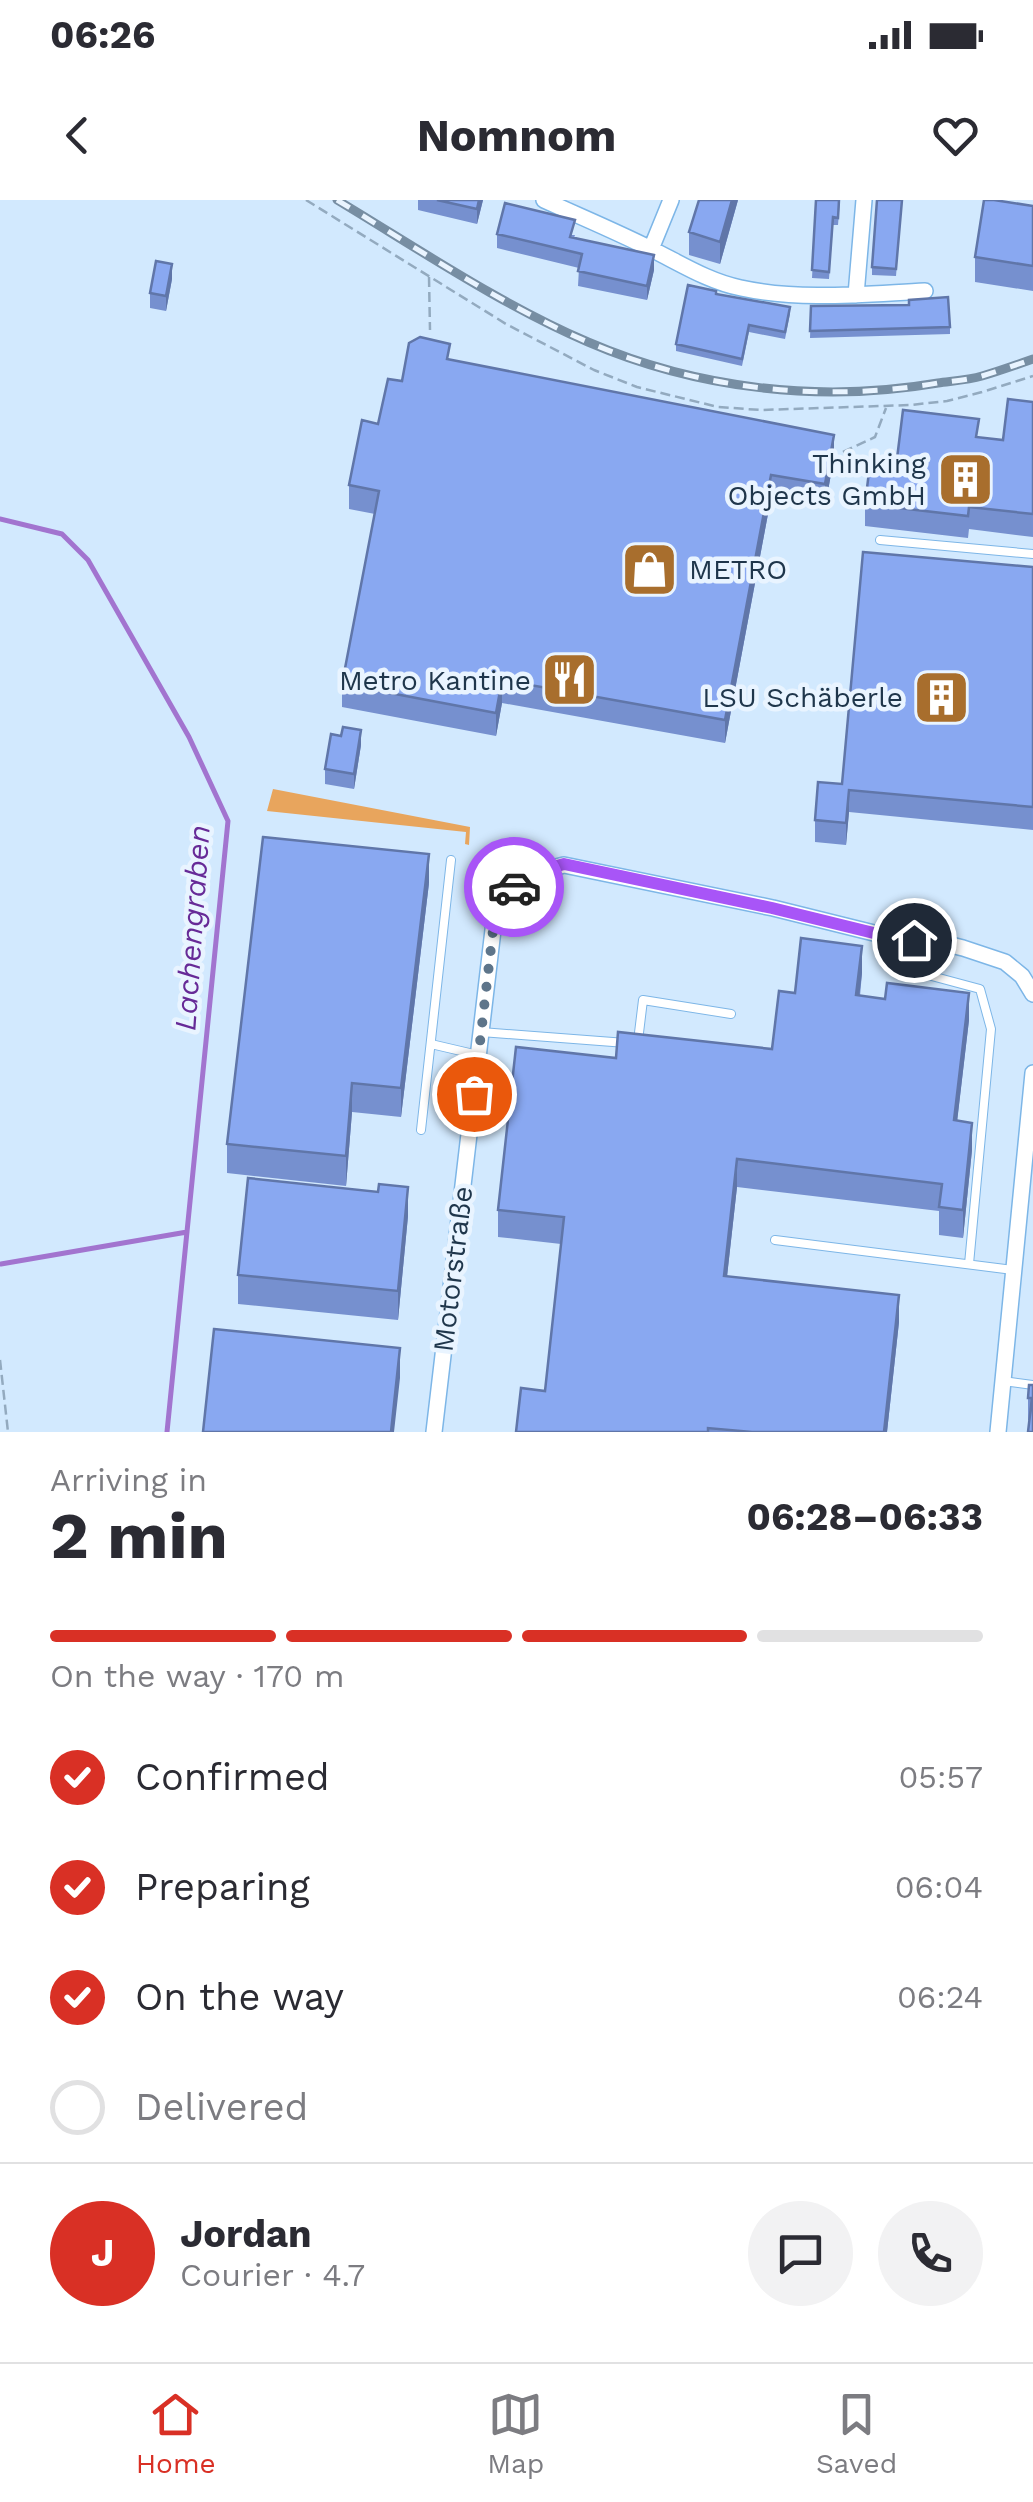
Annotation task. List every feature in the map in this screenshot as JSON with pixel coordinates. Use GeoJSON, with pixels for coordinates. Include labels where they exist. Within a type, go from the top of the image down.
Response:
{"type":"FeatureCollection","features":[{"type":"Feature","properties":{"kind":"street"},"geometry":{"type":"LineString","coordinates":[[544,200],[738,288],[797,295],[926,290]]}},
{"type":"Feature","properties":{"kind":"street"},"geometry":{"type":"LineString","coordinates":[[651,248],[671,200]]}},
{"type":"Feature","properties":{"kind":"street"},"geometry":{"type":"LineString","coordinates":[[856,295],[864,200]]}},
{"type":"Feature","properties":{"kind":"street","name":"Motorstraße"},"geometry":{"type":"LineString","coordinates":[[434,1432],[495,913],[522,876],[564,864],[890,937],[939,942],[1005,962],[1022,976]]}},
{"type":"Feature","properties":{"kind":"street"},"geometry":{"type":"LineString","coordinates":[[1033,960],[1022,976],[1033,994]]}},
{"type":"Feature","properties":{"kind":"street"},"geometry":{"type":"LineString","coordinates":[[998,1432],[1028,1173],[1033,1073]]}},
{"type":"Feature","properties":{"kind":"lane"},"geometry":{"type":"LineString","coordinates":[[880,540],[1033,554]]}},
{"type":"Feature","properties":{"kind":"lane"},"geometry":{"type":"LineString","coordinates":[[421,1130],[451,860]]}},
{"type":"Feature","properties":{"kind":"lane"},"geometry":{"type":"LineString","coordinates":[[890,937],[898,967],[980,989],[991,1029],[969,1264]]}},
{"type":"Feature","properties":{"kind":"lane"},"geometry":{"type":"LineString","coordinates":[[481,1032],[637,1044],[643,1000],[731,1014]]}},
{"type":"Feature","properties":{"kind":"lane"},"geometry":{"type":"LineString","coordinates":[[431,1044],[478,1055]]}},
{"type":"Feature","properties":{"kind":"lane"},"geometry":{"type":"LineString","coordinates":[[775,1240],[1014,1270]]}},
{"type":"Feature","properties":{"kind":"lane"},"geometry":{"type":"LineString","coordinates":[[1003,1381],[1033,1385]]}},
{"type":"Feature","properties":{"kind":"path"},"geometry":{"type":"LineString","coordinates":[[306,200],[506,324],[594,370],[637,387],[718,407],[760,410],[887,406],[946,400],[1033,376]]}},
{"type":"Feature","properties":{"kind":"path"},"geometry":{"type":"LineString","coordinates":[[429,277],[430,330]]}},
{"type":"Feature","properties":{"kind":"path"},"geometry":{"type":"LineString","coordinates":[[843,452],[874,437],[887,406]]}},
{"type":"Feature","properties":{"kind":"path"},"geometry":{"type":"LineString","coordinates":[[0,1360],[8,1432]]}},
{"type":"Feature","properties":{"kind":"shaded area"},"geometry":{"type":"Polygon","coordinates":[[[273,789],[470,827],[469,845],[465,844],[466,832],[267,811],[273,789]]]}},
{"type":"Feature","properties":{"kind":"building"},"geometry":{"type":"Polygon","coordinates":[[[437,200],[479,200],[477,209],[437,200]]]}},
{"type":"Feature","properties":{"kind":"building"},"geometry":{"type":"Polygon","coordinates":[[[699,200],[732,200],[720,242],[689,232],[699,200]]]}},
{"type":"Feature","properties":{"kind":"building"},"geometry":{"type":"Polygon","coordinates":[[[816,200],[839,200],[838,218],[833,217],[829,272],[812,270],[816,200]]]}},
{"type":"Feature","properties":{"kind":"building"},"geometry":{"type":"Polygon","coordinates":[[[877,200],[902,200],[896,269],[872,267],[877,200]]]}},
{"type":"Feature","properties":{"kind":"building"},"geometry":{"type":"Polygon","coordinates":[[[984,200],[1033,206],[1033,266],[975,257],[984,200]]]}},
{"type":"Feature","properties":{"kind":"building"},"geometry":{"type":"Polygon","coordinates":[[[505,203],[575,220],[570,237],[654,255],[647,286],[578,271],[582,254],[497,234],[505,203]]]}},
{"type":"Feature","properties":{"kind":"building"},"geometry":{"type":"Polygon","coordinates":[[[156,261],[172,264],[166,296],[150,293],[156,261]]]}},
{"type":"Feature","properties":{"kind":"building"},"geometry":{"type":"Polygon","coordinates":[[[688,285],[790,307],[785,332],[749,325],[742,359],[676,344],[688,285]]]}},
{"type":"Feature","properties":{"kind":"building"},"geometry":{"type":"Polygon","coordinates":[[[948,297],[950,327],[810,331],[811,306],[909,305],[909,300],[948,297]]]}},
{"type":"Feature","properties":{"kind":"building","name":"METRO"},"geometry":{"type":"Polygon","coordinates":[[[420,337],[450,344],[447,359],[834,435],[825,484],[771,475],[725,720],[502,680],[496,713],[342,684],[379,491],[349,485],[362,420],[378,424],[388,379],[402,381],[409,343],[420,337]]]}},
{"type":"Feature","properties":{"kind":"building","name":"Thinking Objects GmbH"},"geometry":{"type":"Polygon","coordinates":[[[1008,399],[1033,402],[1033,514],[969,507],[968,516],[865,504],[869,472],[895,475],[903,410],[979,419],[976,437],[1003,440],[1008,399]]]}},
{"type":"Feature","properties":{"kind":"building","name":"LSU Schäberle"},"geometry":{"type":"Polygon","coordinates":[[[863,552],[1033,567],[1033,807],[849,790],[846,823],[815,820],[818,782],[842,784],[863,552]]]}},
{"type":"Feature","properties":{"kind":"building"},"geometry":{"type":"Polygon","coordinates":[[[343,727],[361,730],[354,774],[325,769],[331,734],[341,736],[343,727]]]}},
{"type":"Feature","properties":{"kind":"building"},"geometry":{"type":"Polygon","coordinates":[[[263,837],[429,854],[401,1088],[352,1083],[346,1156],[227,1144],[263,837]]]}},
{"type":"Feature","properties":{"kind":"building"},"geometry":{"type":"Polygon","coordinates":[[[801,938],[862,946],[856,995],[885,999],[887,983],[969,993],[954,1120],[972,1123],[963,1210],[939,1207],[942,1184],[737,1159],[724,1276],[899,1295],[884,1432],[708,1428],[708,1432],[516,1432],[521,1388],[545,1391],[564,1217],[498,1210],[516,1047],[616,1058],[618,1032],[772,1049],[779,991],[795,993],[801,938]]]}},
{"type":"Feature","properties":{"kind":"building"},"geometry":{"type":"Polygon","coordinates":[[[248,1178],[378,1192],[379,1184],[408,1187],[398,1291],[238,1275],[248,1178]]]}},
{"type":"Feature","properties":{"kind":"building"},"geometry":{"type":"Polygon","coordinates":[[[214,1329],[400,1348],[391,1432],[203,1432],[214,1329]]]}},
{"type":"Feature","properties":{"kind":"building"},"geometry":{"type":"Polygon","coordinates":[[[1029,1385],[1033,1385],[1033,1432],[1028,1432],[1032,1398],[1028,1398],[1029,1385]]]}},
{"type":"Feature","properties":{"kind":"waterway","name":"Lachengraben"},"geometry":{"type":"LineString","coordinates":[[0,519],[62,534],[88,560],[189,737],[228,821],[167,1432]]}},
{"type":"Feature","properties":{"kind":"waterway"},"geometry":{"type":"LineString","coordinates":[[1,1264],[187,1232]]}},
{"type":"Feature","properties":{"kind":"railway"},"geometry":{"type":"LineString","coordinates":[[337,200],[556,328],[672,371],[760,388],[849,392],[971,378],[1033,359]]}},
{"type":"Feature","properties":{"kind":"way so far"},"geometry":{"type":"LineString","coordinates":[[474,1094],[495,913],[514,887]]}},
{"type":"Feature","properties":{"kind":"place","name":"Thinking Objects GmbH"},"geometry":{"type":"Point","coordinates":[965,479]}},
{"type":"Feature","properties":{"kind":"place","name":"METRO"},"geometry":{"type":"Point","coordinates":[650,569]}},
{"type":"Feature","properties":{"kind":"place","name":"Metro Kantine"},"geometry":{"type":"Point","coordinates":[570,680]}},
{"type":"Feature","properties":{"kind":"place","name":"LSU Schäberle"},"geometry":{"type":"Point","coordinates":[942,697]}},
{"type":"Feature","properties":{"kind":"route"},"geometry":{"type":"LineString","coordinates":[[514,887],[522,876],[564,864],[914,940]]}}]}
